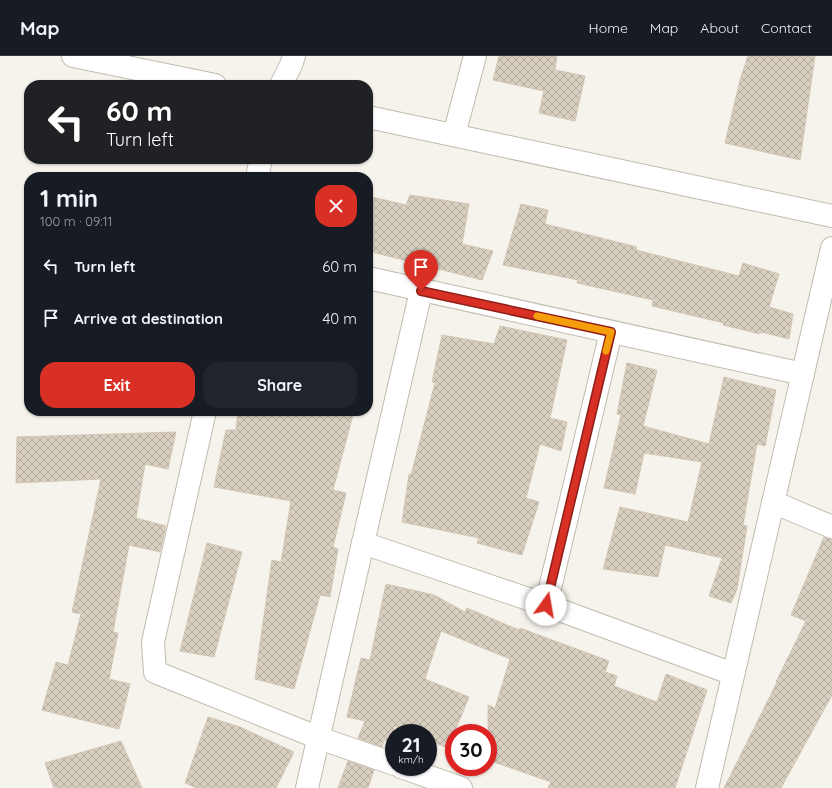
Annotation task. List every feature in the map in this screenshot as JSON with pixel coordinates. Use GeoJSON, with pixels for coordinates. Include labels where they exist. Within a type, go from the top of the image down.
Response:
{"type":"FeatureCollection","features":[{"type":"Feature","properties":{"kind":"street"},"geometry":{"type":"LineString","coordinates":[[73,56],[191,80]]}},
{"type":"Feature","properties":{"kind":"street"},"geometry":{"type":"LineString","coordinates":[[284,80],[292,65],[294,56]]}},
{"type":"Feature","properties":{"kind":"street"},"geometry":{"type":"LineString","coordinates":[[454,135],[475,56]]}},
{"type":"Feature","properties":{"kind":"street"},"geometry":{"type":"LineString","coordinates":[[373,118],[832,216]]}},
{"type":"Feature","properties":{"kind":"street"},"geometry":{"type":"LineString","coordinates":[[707,788],[832,248]]}},
{"type":"Feature","properties":{"kind":"street"},"geometry":{"type":"LineString","coordinates":[[373,279],[803,374]]}},
{"type":"Feature","properties":{"kind":"street"},"geometry":{"type":"LineString","coordinates":[[306,788],[319,738],[421,291]]}},
{"type":"Feature","properties":{"kind":"street"},"geometry":{"type":"LineString","coordinates":[[546,605],[611,332]]}},
{"type":"Feature","properties":{"kind":"street"},"geometry":{"type":"LineString","coordinates":[[203,416],[153,642],[155,672],[319,738],[385,761]]}},
{"type":"Feature","properties":{"kind":"street"},"geometry":{"type":"LineString","coordinates":[[773,502],[832,526]]}},
{"type":"Feature","properties":{"kind":"street"},"geometry":{"type":"LineString","coordinates":[[363,543],[546,605],[733,674]]}},
{"type":"Feature","properties":{"kind":"street"},"geometry":{"type":"LineString","coordinates":[[427,776],[461,788]]}},
{"type":"Feature","properties":{"kind":"building"},"geometry":{"type":"Polygon","coordinates":[[[499,56],[557,56],[555,70],[585,76],[575,121],[539,113],[544,91],[493,80],[499,56]]]}},
{"type":"Feature","properties":{"kind":"building"},"geometry":{"type":"Polygon","coordinates":[[[748,56],[815,56],[800,160],[725,143],[740,80],[748,56]]]}},
{"type":"Feature","properties":{"kind":"building"},"geometry":{"type":"Polygon","coordinates":[[[410,195],[469,204],[462,244],[493,251],[482,280],[373,252],[373,197],[406,205],[410,195]]]}},
{"type":"Feature","properties":{"kind":"building"},"geometry":{"type":"Polygon","coordinates":[[[521,204],[548,210],[545,224],[637,247],[636,250],[739,276],[743,263],[779,274],[769,307],[793,314],[789,339],[761,332],[760,334],[723,325],[724,323],[652,306],[653,300],[577,283],[578,280],[503,265],[521,204]]]}},
{"type":"Feature","properties":{"kind":"building"},"geometry":{"type":"Polygon","coordinates":[[[500,326],[567,340],[550,418],[567,422],[561,451],[540,444],[526,498],[539,502],[522,555],[477,543],[479,538],[402,522],[409,474],[411,475],[435,383],[432,382],[442,335],[494,344],[500,326]]]}},
{"type":"Feature","properties":{"kind":"building"},"geometry":{"type":"Polygon","coordinates":[[[627,363],[657,370],[643,426],[709,444],[724,377],[776,390],[765,446],[757,444],[743,525],[747,526],[737,589],[731,603],[709,596],[722,558],[665,545],[658,577],[603,569],[620,507],[688,522],[702,462],[644,453],[635,494],[604,488],[621,415],[617,414],[627,363]]]}},
{"type":"Feature","properties":{"kind":"building"},"geometry":{"type":"Polygon","coordinates":[[[237,416],[353,416],[333,490],[346,493],[333,547],[338,549],[330,597],[320,595],[294,689],[255,679],[272,560],[281,562],[291,501],[214,487],[226,430],[236,430],[237,416]]]}},
{"type":"Feature","properties":{"kind":"building"},"geometry":{"type":"Polygon","coordinates":[[[176,432],[168,469],[145,464],[136,518],[166,526],[160,552],[129,545],[113,632],[118,633],[109,679],[130,684],[119,729],[42,710],[56,662],[68,665],[81,614],[72,612],[101,479],[16,483],[17,437],[176,432]]]}},
{"type":"Feature","properties":{"kind":"building"},"geometry":{"type":"Polygon","coordinates":[[[824,537],[832,539],[832,695],[781,788],[724,788],[806,621],[791,615],[824,537]]]}},
{"type":"Feature","properties":{"kind":"building"},"geometry":{"type":"Polygon","coordinates":[[[207,543],[242,552],[214,657],[180,651],[207,543]]]}},
{"type":"Feature","properties":{"kind":"building"},"geometry":{"type":"Polygon","coordinates":[[[386,584],[434,595],[465,612],[467,608],[519,630],[520,628],[609,661],[605,672],[617,676],[614,686],[657,702],[666,674],[707,690],[675,788],[548,788],[551,782],[497,763],[497,724],[488,724],[488,705],[495,708],[510,659],[441,631],[425,679],[469,697],[458,724],[445,724],[445,747],[437,744],[437,724],[385,724],[385,740],[382,747],[358,738],[365,721],[347,717],[361,658],[370,660],[386,584]]]}},
{"type":"Feature","properties":{"kind":"building"},"geometry":{"type":"Polygon","coordinates":[[[208,717],[240,727],[294,752],[276,788],[197,788],[185,783],[208,717]]]}},
{"type":"Feature","properties":{"kind":"building"},"geometry":{"type":"Polygon","coordinates":[[[121,741],[142,788],[54,788],[45,763],[121,741]]]}},
{"type":"Feature","properties":{"kind":"building"},"geometry":{"type":"Polygon","coordinates":[[[348,761],[374,770],[368,788],[338,788],[348,761]]]}},
{"type":"Feature","properties":{"kind":"slow traffic"},"geometry":{"type":"LineString","coordinates":[[537,316],[611,332],[606,351]]}},
{"type":"Feature","properties":{"kind":"route"},"geometry":{"type":"LineString","coordinates":[[421,291],[611,332],[546,605]]}}]}
